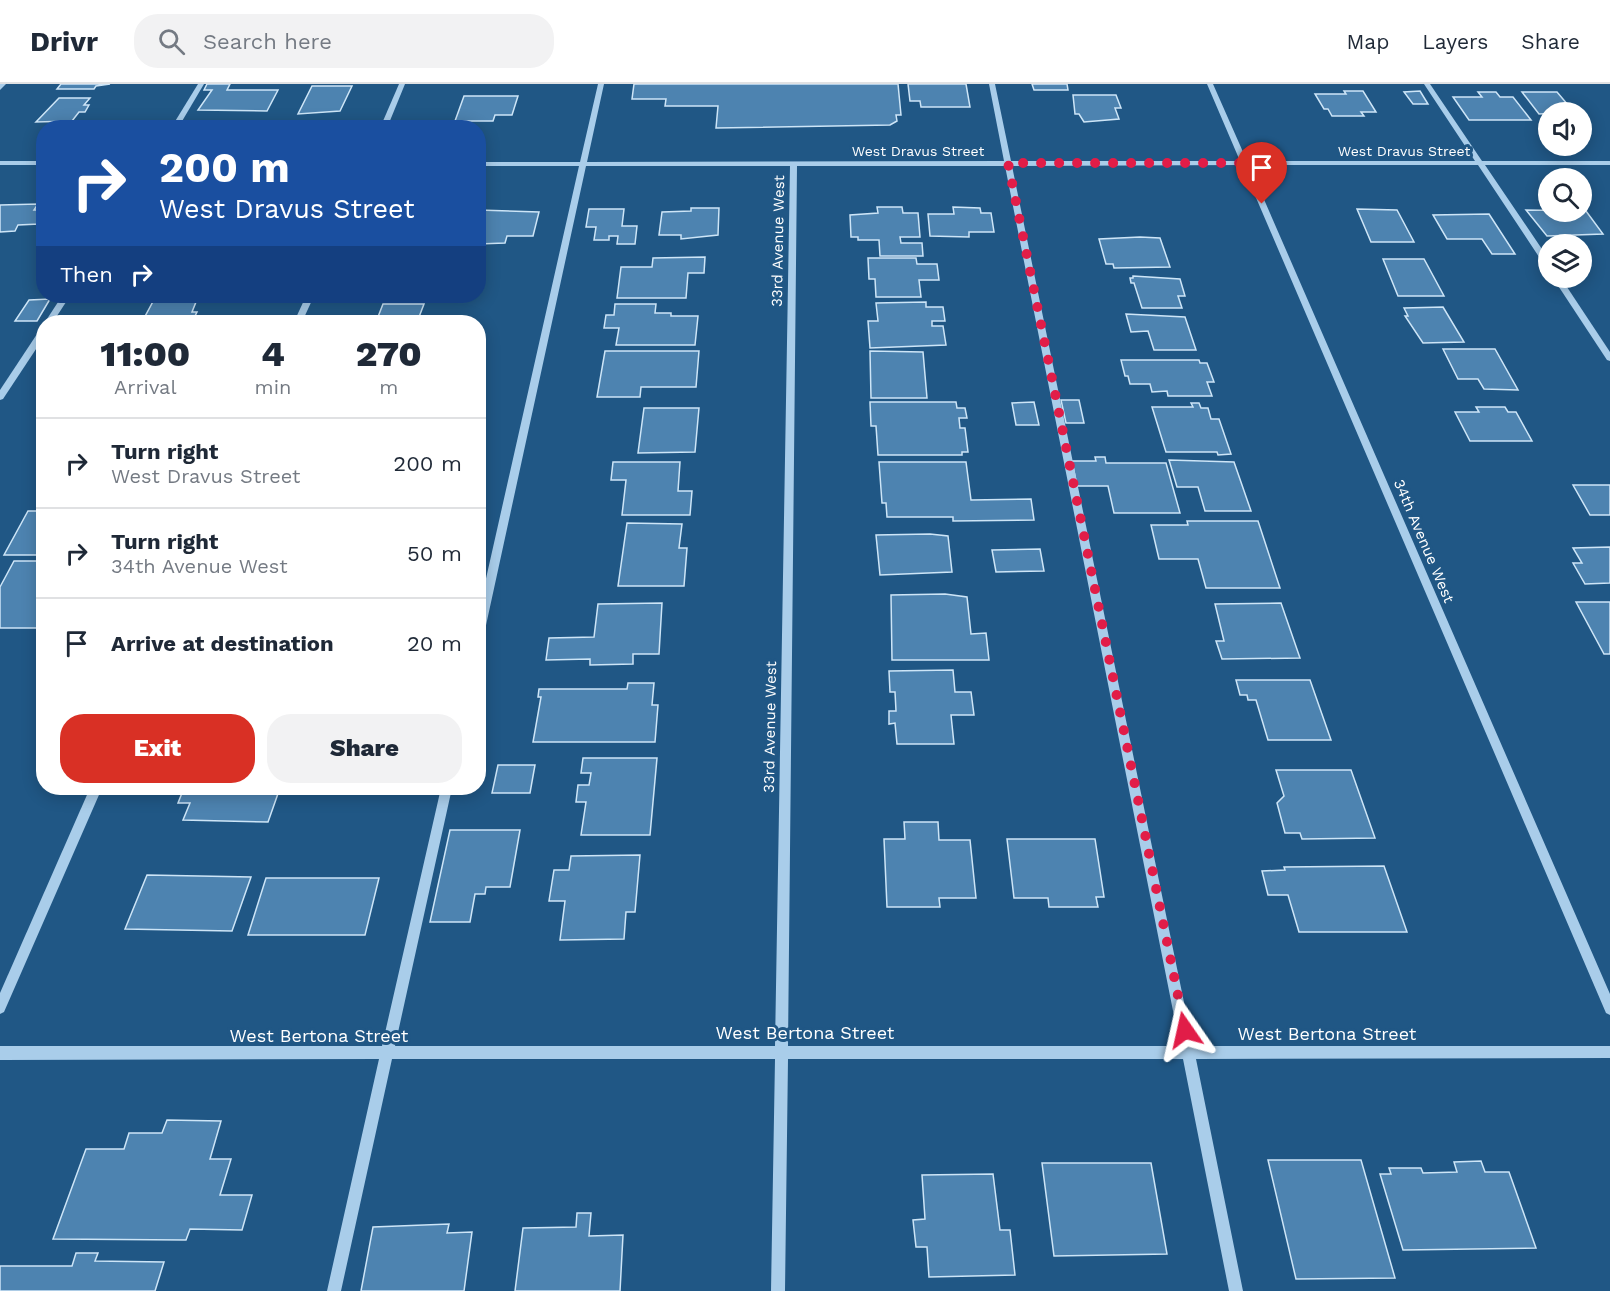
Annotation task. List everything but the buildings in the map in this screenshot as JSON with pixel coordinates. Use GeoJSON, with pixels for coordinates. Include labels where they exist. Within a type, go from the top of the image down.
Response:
{"type":"FeatureCollection","features":[{"type":"Feature","properties":{"kind":"street"},"geometry":{"type":"LineString","coordinates":[[0,87],[3,84]]}},
{"type":"Feature","properties":{"kind":"street"},"geometry":{"type":"LineString","coordinates":[[179,120],[201,84]]}},
{"type":"Feature","properties":{"kind":"street"},"geometry":{"type":"LineString","coordinates":[[386,120],[402,84]]}},
{"type":"Feature","properties":{"kind":"street"},"geometry":{"type":"LineString","coordinates":[[486,603],[601,84]]}},
{"type":"Feature","properties":{"kind":"street"},"geometry":{"type":"LineString","coordinates":[[992,84],[1236,1291]]}},
{"type":"Feature","properties":{"kind":"street","name":"34th Avenue West"},"geometry":{"type":"LineString","coordinates":[[1210,84],[1610,1009]]}},
{"type":"Feature","properties":{"kind":"street"},"geometry":{"type":"LineString","coordinates":[[1427,84],[1538,249]]}},
{"type":"Feature","properties":{"kind":"street"},"geometry":{"type":"LineString","coordinates":[[0,164],[36,163]]}},
{"type":"Feature","properties":{"kind":"street","name":"33rd Avenue West"},"geometry":{"type":"LineString","coordinates":[[778,1291],[794,163]]}},
{"type":"Feature","properties":{"kind":"street","name":"West Dravus Street"},"geometry":{"type":"LineString","coordinates":[[486,164],[1610,163]]}},
{"type":"Feature","properties":{"kind":"street"},"geometry":{"type":"LineString","coordinates":[[1564,288],[1610,357]]}},
{"type":"Feature","properties":{"kind":"street"},"geometry":{"type":"LineString","coordinates":[[0,397],[36,342]]}},
{"type":"Feature","properties":{"kind":"street"},"geometry":{"type":"LineString","coordinates":[[0,1008],[93,795]]}},
{"type":"Feature","properties":{"kind":"street"},"geometry":{"type":"LineString","coordinates":[[334,1291],[444,795]]}},
{"type":"Feature","properties":{"kind":"street","name":"West Bertona Street"},"geometry":{"type":"LineString","coordinates":[[0,1053],[1610,1052]]}},
{"type":"Feature","properties":{"kind":"route"},"geometry":{"type":"LineString","coordinates":[[1185,1030],[1008,163],[1244,163],[1262,204]]}}]}
